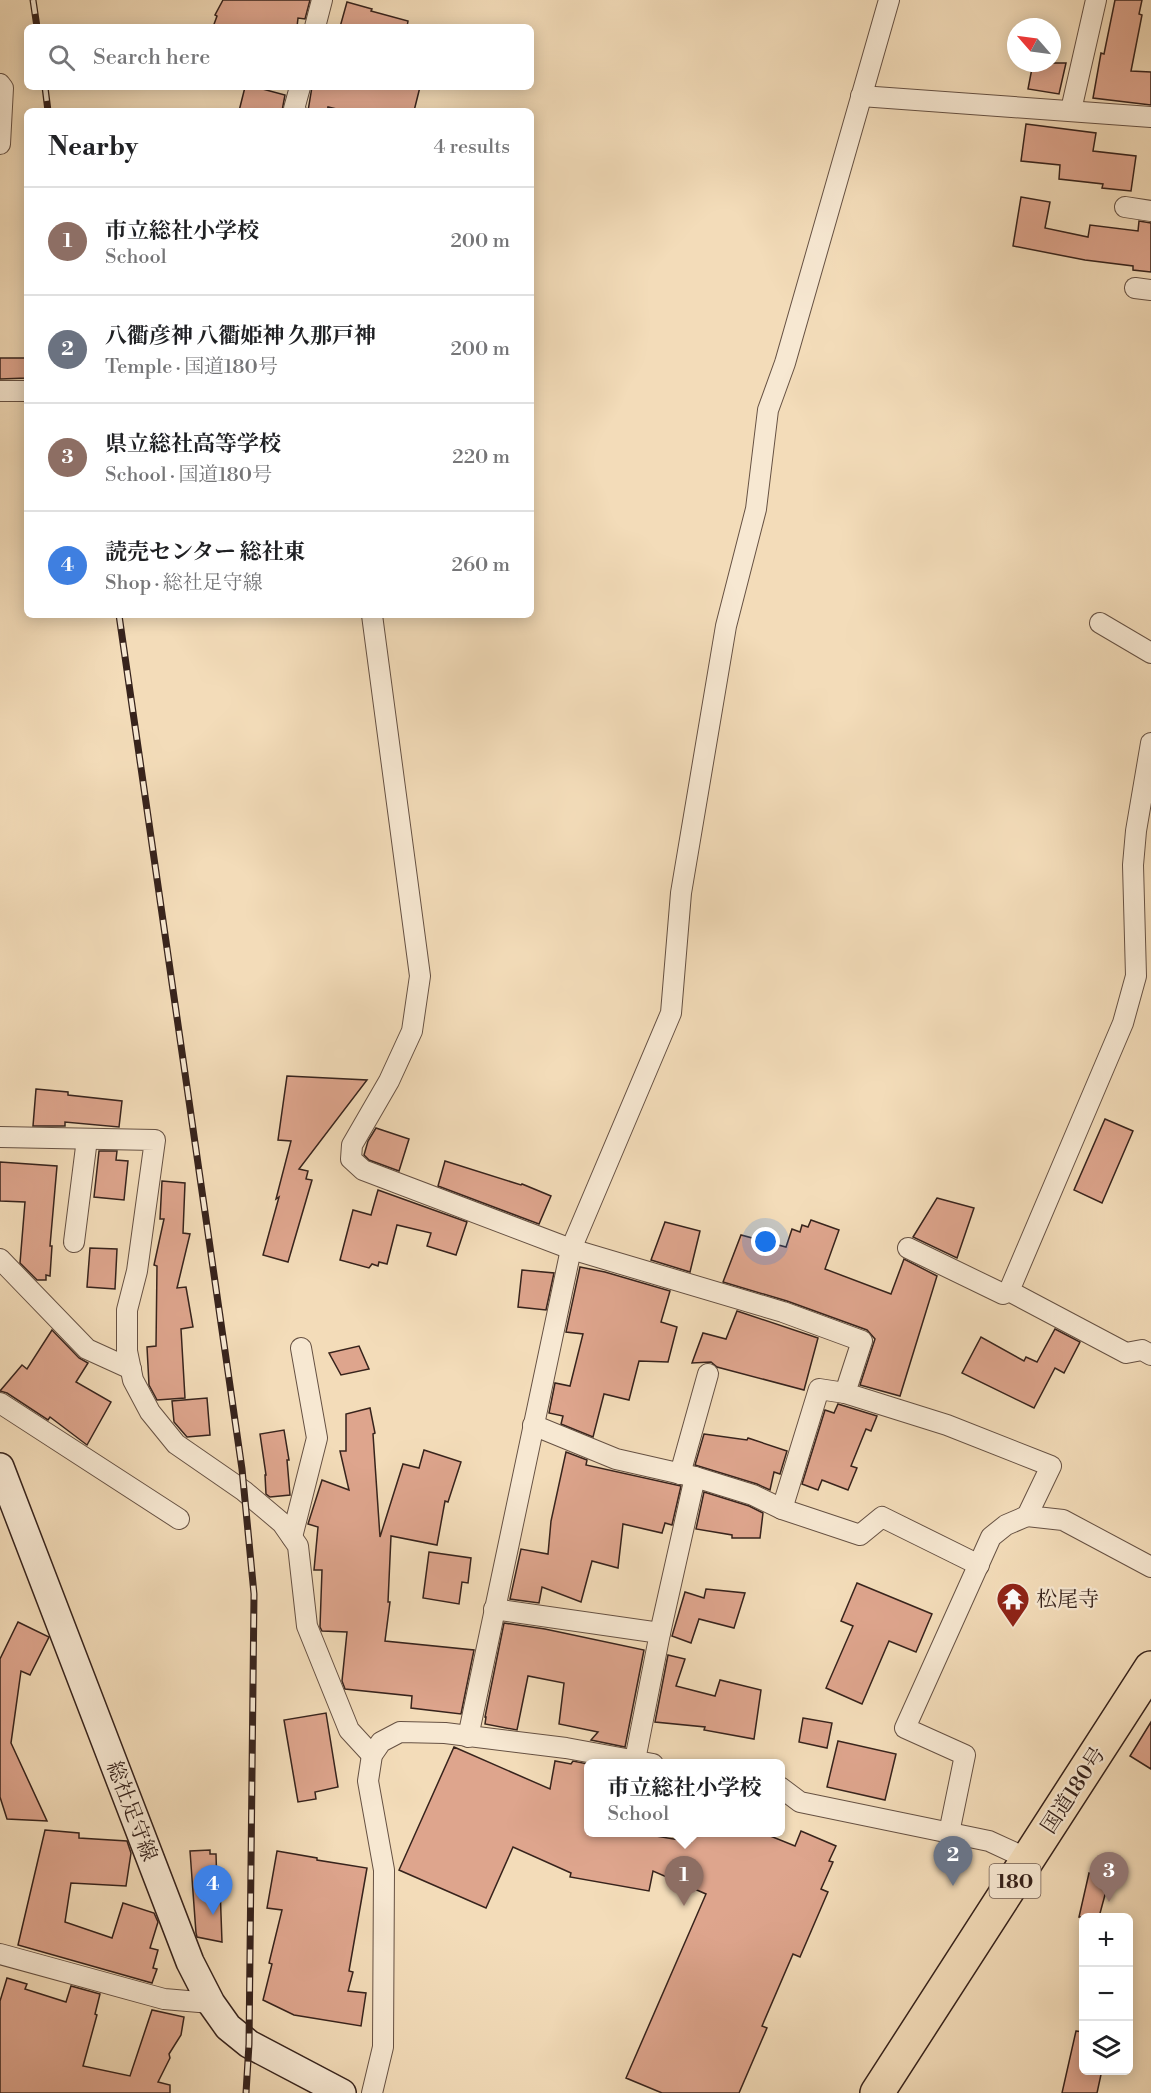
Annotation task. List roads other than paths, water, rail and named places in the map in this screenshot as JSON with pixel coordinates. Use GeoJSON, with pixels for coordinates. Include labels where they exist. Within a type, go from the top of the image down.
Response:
{"type":"FeatureCollection","features":[{"type":"Feature","properties":{"kind":"highway","name":"国道180号"},"geometry":{"type":"LineString","coordinates":[[877,2093],[1151,1668]]}},
{"type":"Feature","properties":{"kind":"main road","name":"総社足守線"},"geometry":{"type":"LineString","coordinates":[[0,1467],[190,1962],[211,2003],[228,2027],[249,2044],[342,2093]]}},
{"type":"Feature","properties":{"kind":"street"},"geometry":{"type":"LineString","coordinates":[[316,24],[322,0]]}},
{"type":"Feature","properties":{"kind":"street"},"geometry":{"type":"LineString","coordinates":[[468,1737],[572,1249],[671,1013],[681,893],[726,626],[756,509],[768,410],[785,363],[889,0]]}},
{"type":"Feature","properties":{"kind":"street"},"geometry":{"type":"LineString","coordinates":[[1071,110],[1096,0]]}},
{"type":"Feature","properties":{"kind":"street"},"geometry":{"type":"LineString","coordinates":[[0,84],[3,88],[0,144]]}},
{"type":"Feature","properties":{"kind":"street"},"geometry":{"type":"LineString","coordinates":[[294,108],[299,90]]}},
{"type":"Feature","properties":{"kind":"street"},"geometry":{"type":"LineString","coordinates":[[861,96],[1151,117]]}},
{"type":"Feature","properties":{"kind":"street"},"geometry":{"type":"LineString","coordinates":[[1125,207],[1151,211]]}},
{"type":"Feature","properties":{"kind":"street"},"geometry":{"type":"LineString","coordinates":[[0,391],[24,391]]}},
{"type":"Feature","properties":{"kind":"street"},"geometry":{"type":"LineString","coordinates":[[372,618],[420,976],[412,1031],[389,1081],[352,1145],[351,1159],[363,1170],[572,1249],[783,1312],[862,1341],[845,1393]]}},
{"type":"Feature","properties":{"kind":"street"},"geometry":{"type":"LineString","coordinates":[[1100,624],[1151,653]]}},
{"type":"Feature","properties":{"kind":"street"},"geometry":{"type":"LineString","coordinates":[[908,1248],[1003,1294],[1009,1291],[1123,1023],[1136,976],[1133,865],[1136,831],[1151,742]]}},
{"type":"Feature","properties":{"kind":"street"},"geometry":{"type":"LineString","coordinates":[[0,1137],[155,1140],[137,1271],[127,1310],[127,1352],[134,1380],[150,1412],[176,1444],[244,1491],[282,1523],[298,1546],[307,1626],[349,1730],[372,1755]]}},
{"type":"Feature","properties":{"kind":"street"},"geometry":{"type":"LineString","coordinates":[[74,1242],[87,1139]]}},
{"type":"Feature","properties":{"kind":"street"},"geometry":{"type":"LineString","coordinates":[[0,1259],[87,1349],[131,1369]]}},
{"type":"Feature","properties":{"kind":"street"},"geometry":{"type":"LineString","coordinates":[[1009,1291],[1126,1353],[1142,1350],[1151,1355]]}},
{"type":"Feature","properties":{"kind":"street"},"geometry":{"type":"LineString","coordinates":[[292,1537],[317,1438],[301,1348]]}},
{"type":"Feature","properties":{"kind":"street"},"geometry":{"type":"LineString","coordinates":[[644,1759],[660,1633],[687,1475],[708,1374]]}},
{"type":"Feature","properties":{"kind":"street"},"geometry":{"type":"LineString","coordinates":[[782,1509],[819,1389],[845,1393],[947,1425],[1051,1466],[1027,1516]]}},
{"type":"Feature","properties":{"kind":"street"},"geometry":{"type":"LineString","coordinates":[[0,1403],[179,1519]]}},
{"type":"Feature","properties":{"kind":"street"},"geometry":{"type":"LineString","coordinates":[[533,1425],[616,1459],[687,1475],[753,1495],[782,1509],[860,1535],[882,1517],[979,1565]]}},
{"type":"Feature","properties":{"kind":"street"},"geometry":{"type":"LineString","coordinates":[[949,1833],[965,1755],[905,1728],[991,1537],[1006,1525],[1027,1516],[1062,1520],[1151,1567]]}},
{"type":"Feature","properties":{"kind":"street"},"geometry":{"type":"LineString","coordinates":[[494,1609],[660,1633]]}},
{"type":"Feature","properties":{"kind":"street"},"geometry":{"type":"LineString","coordinates":[[372,2093],[383,2047],[384,1870],[368,1781],[372,1755],[381,1742],[400,1732],[446,1733],[567,1748],[628,1759]]}},
{"type":"Feature","properties":{"kind":"street"},"geometry":{"type":"LineString","coordinates":[[785,1791],[800,1802],[989,1841],[1028,1859]]}},
{"type":"Feature","properties":{"kind":"street"},"geometry":{"type":"LineString","coordinates":[[0,1954],[164,1999],[211,2003]]}},
{"type":"Feature","properties":{"kind":"railway"},"geometry":{"type":"LineString","coordinates":[[33,0],[37,24]]}},
{"type":"Feature","properties":{"kind":"railway"},"geometry":{"type":"LineString","coordinates":[[45,90],[48,108]]}},
{"type":"Feature","properties":{"kind":"railway"},"geometry":{"type":"LineString","coordinates":[[119,618],[242,1469],[254,1594],[249,2044],[246,2093]]}},
{"type":"Feature","properties":{"kind":"place","name":"松尾寺"},"geometry":{"type":"Point","coordinates":[1013,1628]}},
{"type":"Feature","properties":{"kind":"place","name":"八衢彦神 八衢姫神 久那戸神"},"geometry":{"type":"Point","coordinates":[953,1886]}},
{"type":"Feature","properties":{"kind":"place","name":"県立総社高等学校"},"geometry":{"type":"Point","coordinates":[1109,1902]}},
{"type":"Feature","properties":{"kind":"place","name":"市立総社小学校"},"geometry":{"type":"Point","coordinates":[684,1906]}},
{"type":"Feature","properties":{"kind":"place","name":"読売センター 総社東"},"geometry":{"type":"Point","coordinates":[213,1915]}}]}
